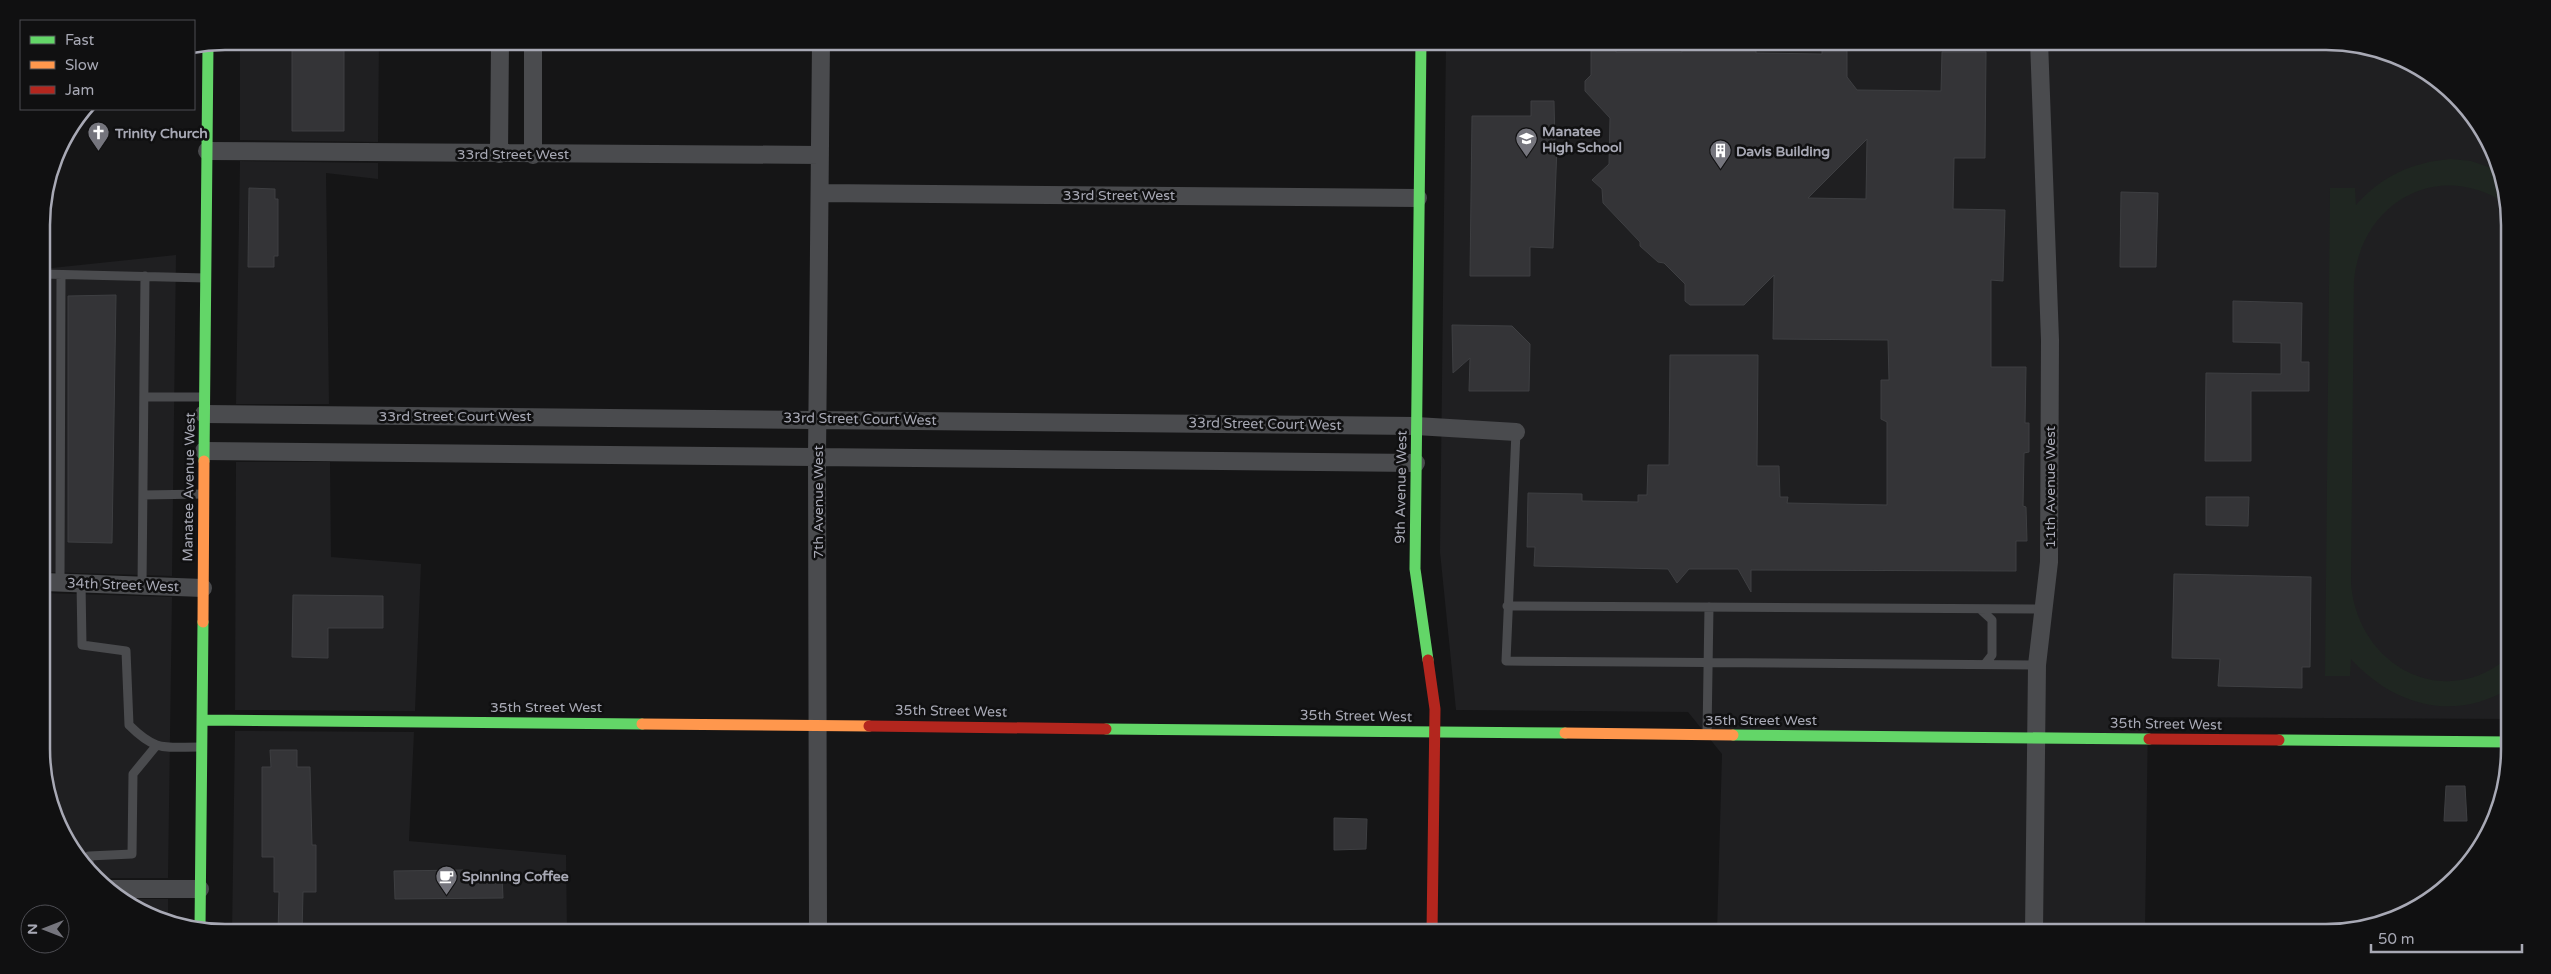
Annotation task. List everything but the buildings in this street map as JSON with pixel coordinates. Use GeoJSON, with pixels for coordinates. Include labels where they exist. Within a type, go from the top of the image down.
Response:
{"type":"FeatureCollection","features":[{"type":"Feature","properties":{"kind":"street"},"geometry":{"type":"LineString","coordinates":[[499,154],[500,50]]}},
{"type":"Feature","properties":{"kind":"street"},"geometry":{"type":"LineString","coordinates":[[532,154],[533,50]]}},
{"type":"Feature","properties":{"kind":"street","name":"7th Avenue West"},"geometry":{"type":"LineString","coordinates":[[818,924],[820,724],[817,457],[821,50]]}},
{"type":"Feature","properties":{"kind":"street","name":"9th Avenue West"},"geometry":{"type":"LineString","coordinates":[[1421,50],[1415,569],[1432,681],[1435,732],[1432,924]]}},
{"type":"Feature","properties":{"kind":"street","name":"11th Avenue West"},"geometry":{"type":"LineString","coordinates":[[2034,924],[2037,665],[2045,610],[2049,562],[2050,340],[2039,50]]}},
{"type":"Feature","properties":{"kind":"street","name":"Manatee Avenue West"},"geometry":{"type":"LineString","coordinates":[[200,923],[208,51]]}},
{"type":"Feature","properties":{"kind":"street","name":"33rd Street West"},"geometry":{"type":"LineString","coordinates":[[207,151],[820,156]]}},
{"type":"Feature","properties":{"kind":"street","name":"33rd Street West"},"geometry":{"type":"LineString","coordinates":[[820,193],[1418,198]]}},
{"type":"Feature","properties":{"kind":"street","name":"33rd Street Court West"},"geometry":{"type":"LineString","coordinates":[[204,406],[818,418],[1416,426],[1516,432]]}},
{"type":"Feature","properties":{"kind":"street"},"geometry":{"type":"LineString","coordinates":[[204,451],[1416,463]]}},
{"type":"Feature","properties":{"kind":"street","name":"34th Street West"},"geometry":{"type":"LineString","coordinates":[[52,582],[203,588]]}},
{"type":"Feature","properties":{"kind":"street","name":"35th Street West"},"geometry":{"type":"LineString","coordinates":[[202,720],[820,724],[1707,735],[2501,742]]}},
{"type":"Feature","properties":{"kind":"street"},"geometry":{"type":"LineString","coordinates":[[120,889],[200,889]]}},
{"type":"Feature","properties":{"kind":"lane"},"geometry":{"type":"LineString","coordinates":[[50,274],[206,278]]}},
{"type":"Feature","properties":{"kind":"lane"},"geometry":{"type":"LineString","coordinates":[[52,582],[61,275]]}},
{"type":"Feature","properties":{"kind":"lane"},"geometry":{"type":"LineString","coordinates":[[142,586],[145,276]]}},
{"type":"Feature","properties":{"kind":"lane"},"geometry":{"type":"LineString","coordinates":[[144,397],[204,406]]}},
{"type":"Feature","properties":{"kind":"lane"},"geometry":{"type":"LineString","coordinates":[[1516,432],[1506,661],[2037,665]]}},
{"type":"Feature","properties":{"kind":"lane"},"geometry":{"type":"LineString","coordinates":[[143,495],[204,494]]}},
{"type":"Feature","properties":{"kind":"lane"},"geometry":{"type":"LineString","coordinates":[[80,583],[82,645],[126,651],[128,725],[142,738],[156,746],[201,748]]}},
{"type":"Feature","properties":{"kind":"lane"},"geometry":{"type":"LineString","coordinates":[[1507,606],[2045,610]]}},
{"type":"Feature","properties":{"kind":"lane"},"geometry":{"type":"LineString","coordinates":[[1707,735],[1709,607]]}},
{"type":"Feature","properties":{"kind":"lane"},"geometry":{"type":"LineString","coordinates":[[1980,609],[1992,620],[1992,655],[1985,664]]}},
{"type":"Feature","properties":{"kind":"lane"},"geometry":{"type":"LineString","coordinates":[[89,859],[89,856],[132,854],[133,774],[156,746]]}},
{"type":"Feature","properties":{"kind":"shaded area"},"geometry":{"type":"Polygon","coordinates":[[[240,50],[379,50],[378,142],[240,140],[240,50]]]}},
{"type":"Feature","properties":{"kind":"shaded area","name":"Manatee High School"},"geometry":{"type":"Polygon","coordinates":[[[1446,50],[2349,51],[2382,59],[2404,68],[2423,79],[2441,93],[2465,118],[2478,137],[2488,158],[2500,202],[2501,225],[2501,719],[2148,717],[2145,924],[1717,924],[1722,754],[1688,712],[1456,710],[1440,552],[1446,50]]]}},
{"type":"Feature","properties":{"kind":"shaded area"},"geometry":{"type":"Polygon","coordinates":[[[2451,159],[2471,161],[2491,168],[2500,201],[2482,191],[2456,186],[2431,187],[2408,195],[2388,209],[2371,229],[2360,253],[2354,281],[2351,583],[2357,612],[2369,637],[2386,657],[2408,672],[2432,680],[2457,681],[2484,673],[2501,662],[2501,693],[2489,699],[2467,705],[2446,706],[2425,704],[2405,698],[2386,688],[2368,675],[2351,659],[2350,676],[2325,676],[2330,188],[2355,188],[2356,205],[2387,178],[2411,167],[2451,159]]]}},
{"type":"Feature","properties":{"kind":"shaded area"},"geometry":{"type":"Polygon","coordinates":[[[240,161],[378,163],[378,179],[326,173],[329,404],[236,404],[240,161]]]}},
{"type":"Feature","properties":{"kind":"shaded area"},"geometry":{"type":"Polygon","coordinates":[[[176,255],[172,576],[50,572],[50,268],[176,255]]]}},
{"type":"Feature","properties":{"kind":"shaded area"},"geometry":{"type":"Polygon","coordinates":[[[236,462],[330,462],[331,557],[421,564],[415,711],[235,710],[236,462]]]}},
{"type":"Feature","properties":{"kind":"shaded area"},"geometry":{"type":"Polygon","coordinates":[[[50,593],[172,597],[168,878],[107,878],[79,846],[68,827],[59,805],[51,772],[50,593]]]}},
{"type":"Feature","properties":{"kind":"shaded area"},"geometry":{"type":"Polygon","coordinates":[[[235,731],[414,732],[409,841],[566,855],[567,924],[232,924],[235,731]]]}},
{"type":"Feature","properties":{"kind":"shaded area"},"geometry":{"type":"Polygon","coordinates":[[[135,899],[168,899],[168,915],[135,899]]]}},
{"type":"Feature","properties":{"kind":"traffic: fast"},"geometry":{"type":"LineString","coordinates":[[1421,50],[1415,569],[1428,660]]}},
{"type":"Feature","properties":{"kind":"traffic: fast"},"geometry":{"type":"LineString","coordinates":[[204,461],[208,51]]}},
{"type":"Feature","properties":{"kind":"traffic: fast"},"geometry":{"type":"LineString","coordinates":[[200,923],[203,622]]}},
{"type":"Feature","properties":{"kind":"traffic: fast"},"geometry":{"type":"LineString","coordinates":[[202,720],[642,724]]}},
{"type":"Feature","properties":{"kind":"traffic: fast"},"geometry":{"type":"LineString","coordinates":[[1106,729],[1565,733]]}},
{"type":"Feature","properties":{"kind":"traffic: fast"},"geometry":{"type":"LineString","coordinates":[[1733,735],[2149,739]]}},
{"type":"Feature","properties":{"kind":"traffic: fast"},"geometry":{"type":"LineString","coordinates":[[2279,740],[2501,742]]}},
{"type":"Feature","properties":{"kind":"traffic: slow"},"geometry":{"type":"LineString","coordinates":[[203,622],[204,461]]}},
{"type":"Feature","properties":{"kind":"traffic: slow"},"geometry":{"type":"LineString","coordinates":[[642,724],[869,726]]}},
{"type":"Feature","properties":{"kind":"traffic: slow"},"geometry":{"type":"LineString","coordinates":[[1565,733],[1733,735]]}},
{"type":"Feature","properties":{"kind":"traffic: jam"},"geometry":{"type":"LineString","coordinates":[[1428,660],[1435,709],[1432,924]]}},
{"type":"Feature","properties":{"kind":"traffic: jam"},"geometry":{"type":"LineString","coordinates":[[869,726],[1106,729]]}},
{"type":"Feature","properties":{"kind":"traffic: jam"},"geometry":{"type":"LineString","coordinates":[[2149,739],[2279,740]]}},
{"type":"Feature","properties":{"kind":"place","name":"Trinity Church"},"geometry":{"type":"Point","coordinates":[99,152]}},
{"type":"Feature","properties":{"kind":"place","name":"Manatee High School"},"geometry":{"type":"Point","coordinates":[1526,158]}},
{"type":"Feature","properties":{"kind":"place","name":"Davis Building"},"geometry":{"type":"Point","coordinates":[1720,170]}},
{"type":"Feature","properties":{"kind":"place","name":"Spinning Coffee"},"geometry":{"type":"Point","coordinates":[446,895]}}]}
